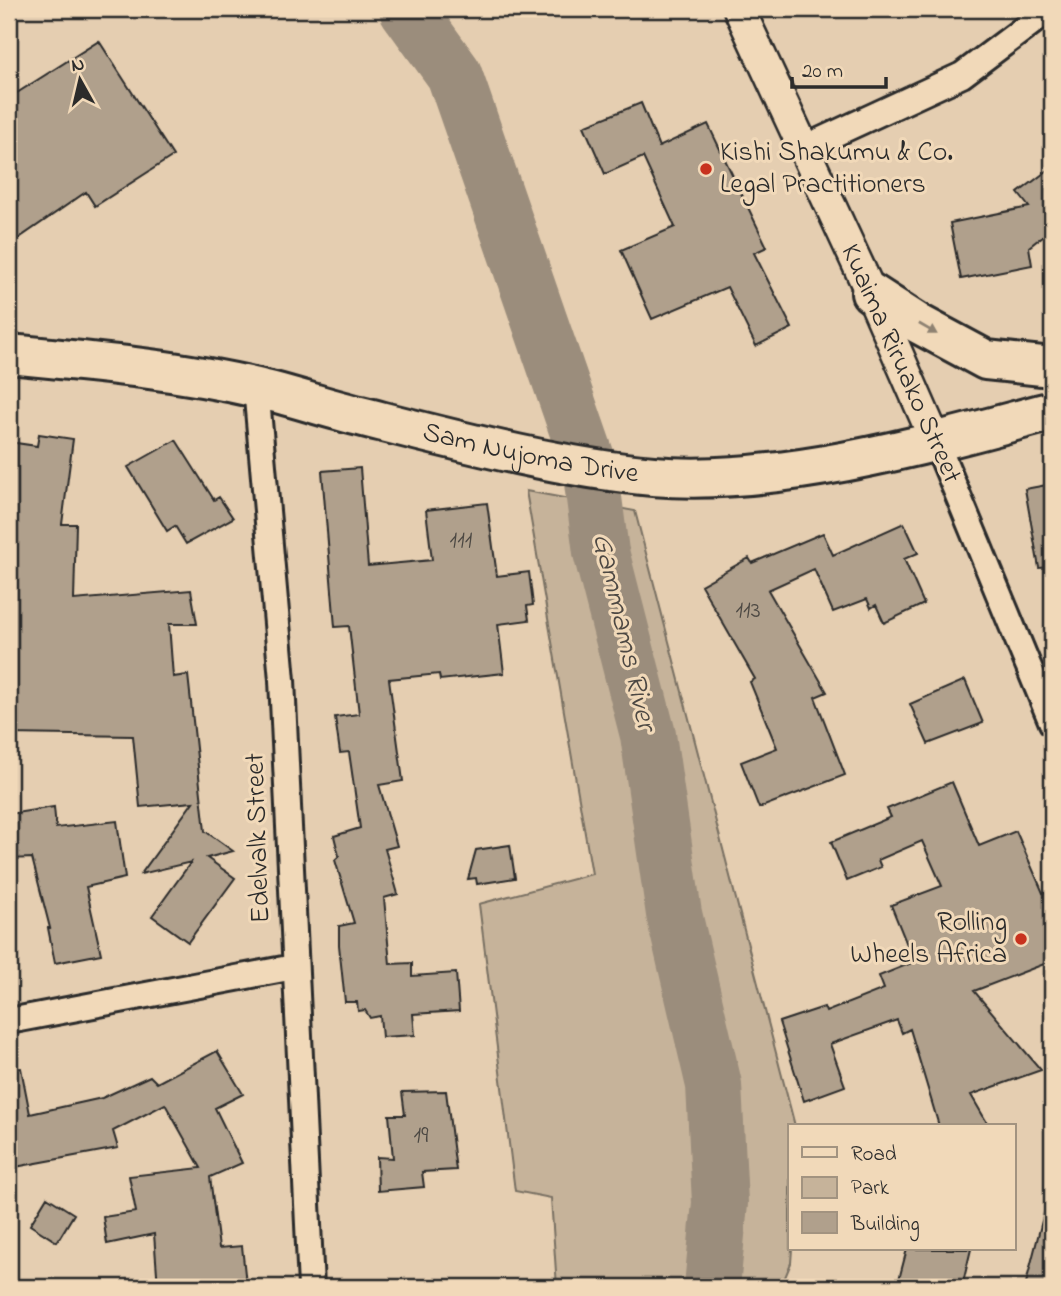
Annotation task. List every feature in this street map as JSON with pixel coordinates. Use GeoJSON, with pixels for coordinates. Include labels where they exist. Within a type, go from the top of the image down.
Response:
{"type":"FeatureCollection","features":[{"type":"Feature","properties":{"kind":"highway"},"geometry":{"type":"LineString","coordinates":[[871,293],[919,324],[986,360],[1052,367]]}},
{"type":"Feature","properties":{"kind":"highway","name":"Sam Nujoma Drive"},"geometry":{"type":"LineString","coordinates":[[9,354],[111,364],[257,387],[360,416],[569,463],[655,477],[722,476],[792,469],[936,442],[1052,411]]}},
{"type":"Feature","properties":{"kind":"street","name":"Kuaima Riruako Street"},"geometry":{"type":"LineString","coordinates":[[739,9],[871,293],[936,442],[1052,723]]}},
{"type":"Feature","properties":{"kind":"street"},"geometry":{"type":"LineString","coordinates":[[804,148],[962,75],[1050,9]]}},
{"type":"Feature","properties":{"kind":"street","name":"Edelvalk Street"},"geometry":{"type":"LineString","coordinates":[[257,387],[282,680],[294,967],[312,1287]]}},
{"type":"Feature","properties":{"kind":"street"},"geometry":{"type":"LineString","coordinates":[[9,1021],[294,967]]}},
{"type":"Feature","properties":{"kind":"green space"},"geometry":{"type":"Polygon","coordinates":[[[526,491],[635,511],[794,1124],[788,1124],[788,1250],[792,1250],[791,1263],[781,1287],[557,1287],[551,1198],[515,1191],[479,904],[592,874],[526,491]]]}},
{"type":"Feature","properties":{"kind":"building"},"geometry":{"type":"Polygon","coordinates":[[[99,41],[173,156],[95,206],[86,192],[9,245],[9,98],[99,41]]]}},
{"type":"Feature","properties":{"kind":"building"},"geometry":{"type":"Polygon","coordinates":[[[641,103],[659,147],[708,124],[767,247],[754,253],[792,328],[756,346],[727,287],[652,319],[621,250],[675,227],[643,157],[605,174],[584,126],[641,103]]]}},
{"type":"Feature","properties":{"kind":"building"},"geometry":{"type":"Polygon","coordinates":[[[1052,167],[1052,238],[1048,232],[1029,247],[1032,265],[961,279],[950,223],[1029,207],[1018,193],[1052,167]]]}},
{"type":"Feature","properties":{"kind":"building"},"geometry":{"type":"Polygon","coordinates":[[[39,434],[73,439],[62,524],[76,524],[74,600],[191,590],[197,624],[169,624],[173,677],[188,675],[205,831],[233,851],[207,858],[235,878],[188,942],[152,916],[191,862],[141,874],[193,802],[140,807],[133,736],[9,734],[9,442],[37,446],[39,434]]]}},
{"type":"Feature","properties":{"kind":"building"},"geometry":{"type":"Polygon","coordinates":[[[176,440],[214,500],[219,497],[233,518],[186,544],[175,526],[167,531],[128,467],[176,440]]]}},
{"type":"Feature","properties":{"kind":"building"},"geometry":{"type":"Polygon","coordinates":[[[360,468],[368,566],[432,560],[426,510],[487,503],[497,576],[529,572],[533,605],[527,606],[529,620],[498,624],[504,673],[440,680],[439,674],[389,679],[403,781],[379,785],[397,846],[385,849],[398,894],[384,898],[390,964],[412,963],[412,976],[456,973],[459,1011],[413,1014],[415,1035],[382,1037],[380,1016],[370,1018],[365,1010],[358,1011],[357,1002],[345,1002],[339,945],[339,926],[354,923],[335,860],[339,856],[334,836],[360,828],[349,752],[340,753],[335,717],[359,714],[349,626],[335,627],[322,471],[360,468]]]}},
{"type":"Feature","properties":{"kind":"building"},"geometry":{"type":"Polygon","coordinates":[[[1052,484],[1052,567],[1039,568],[1025,489],[1052,484]]]}},
{"type":"Feature","properties":{"kind":"building"},"geometry":{"type":"Polygon","coordinates":[[[904,523],[918,553],[904,559],[924,604],[884,623],[876,605],[871,608],[867,599],[833,612],[814,569],[768,590],[827,692],[815,697],[845,775],[759,808],[741,762],[777,748],[750,682],[755,679],[701,585],[749,558],[752,563],[823,533],[833,555],[904,523]]]}},
{"type":"Feature","properties":{"kind":"building"},"geometry":{"type":"Polygon","coordinates":[[[965,680],[983,723],[928,744],[910,704],[965,680]]]}},
{"type":"Feature","properties":{"kind":"building"},"geometry":{"type":"Polygon","coordinates":[[[952,782],[979,846],[1016,831],[1043,893],[1052,889],[1052,961],[974,991],[1041,1070],[971,1095],[988,1124],[938,1124],[910,1029],[902,1033],[897,1020],[830,1044],[845,1086],[804,1101],[779,1022],[824,1007],[826,1012],[884,989],[879,976],[914,962],[891,905],[942,886],[922,841],[878,860],[881,867],[847,881],[831,842],[891,817],[887,809],[952,782]]]}},
{"type":"Feature","properties":{"kind":"building"},"geometry":{"type":"Polygon","coordinates":[[[54,807],[56,828],[117,821],[125,878],[86,887],[101,954],[55,963],[50,928],[32,858],[9,859],[9,814],[54,807]]]}},
{"type":"Feature","properties":{"kind":"building"},"geometry":{"type":"Polygon","coordinates":[[[510,845],[515,878],[477,884],[476,878],[468,879],[476,850],[510,845]]]}},
{"type":"Feature","properties":{"kind":"building"},"geometry":{"type":"Polygon","coordinates":[[[217,1051],[243,1094],[215,1108],[242,1163],[210,1177],[219,1248],[242,1246],[246,1284],[158,1287],[154,1234],[107,1244],[103,1217],[136,1212],[129,1176],[201,1168],[165,1104],[113,1131],[118,1148],[15,1167],[9,1135],[9,1069],[21,1068],[30,1114],[102,1098],[150,1076],[157,1083],[217,1051]]]}},
{"type":"Feature","properties":{"kind":"building"},"geometry":{"type":"Polygon","coordinates":[[[446,1091],[456,1170],[422,1172],[424,1187],[378,1191],[377,1157],[393,1158],[389,1115],[405,1115],[402,1092],[446,1091]]]}},
{"type":"Feature","properties":{"kind":"building"},"geometry":{"type":"Polygon","coordinates":[[[47,1197],[74,1214],[57,1242],[30,1225],[47,1197]]]}},
{"type":"Feature","properties":{"kind":"building"},"geometry":{"type":"Polygon","coordinates":[[[1044,1213],[1052,1215],[1052,1287],[1025,1287],[1044,1213]]]}},
{"type":"Feature","properties":{"kind":"building"},"geometry":{"type":"Polygon","coordinates":[[[907,1250],[971,1250],[962,1287],[897,1287],[907,1250]]]}},
{"type":"Feature","properties":{"kind":"waterway","name":"Gammams River"},"geometry":{"type":"LineString","coordinates":[[407,9],[454,74],[590,467],[601,552],[648,735],[674,914],[714,1085],[720,1203],[712,1287]]}},
{"type":"Feature","properties":{"kind":"place","name":"Kishi Shakumu & Co. Legal Practitioners"},"geometry":{"type":"Point","coordinates":[706,169]}},
{"type":"Feature","properties":{"kind":"place","name":"Rolling Wheels Africa"},"geometry":{"type":"Point","coordinates":[1021,939]}}]}
